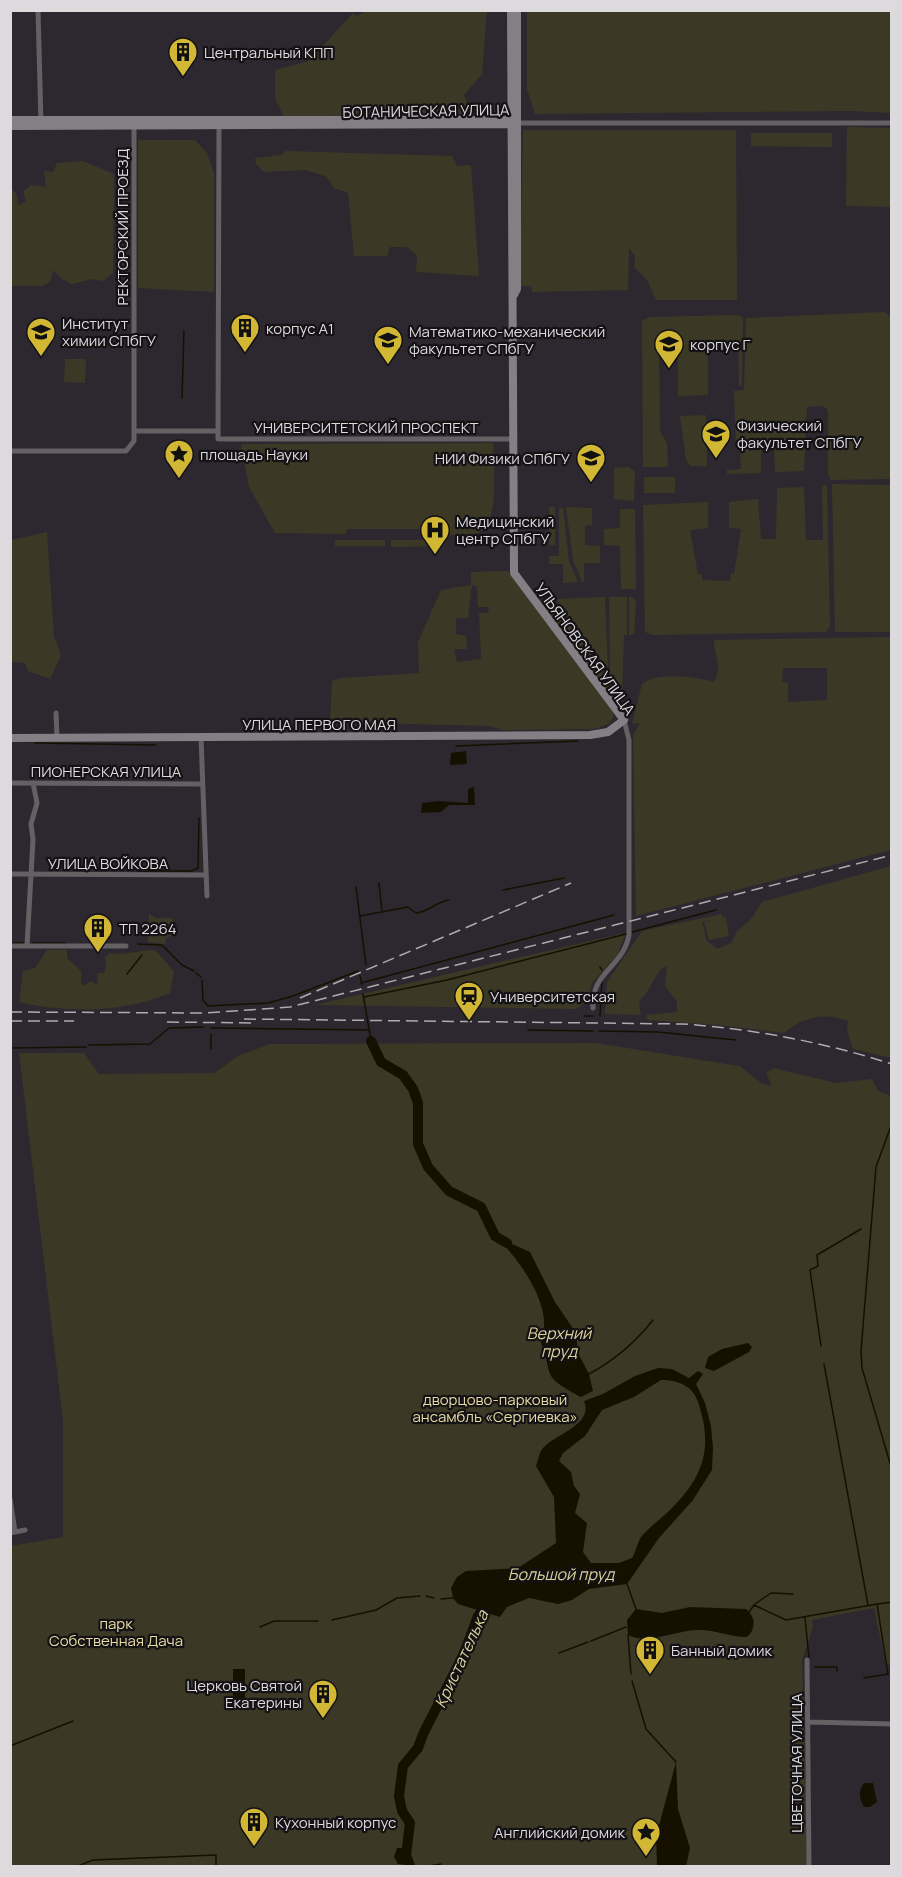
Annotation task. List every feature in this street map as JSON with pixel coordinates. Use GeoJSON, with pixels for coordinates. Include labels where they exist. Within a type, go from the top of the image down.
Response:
{"type":"FeatureCollection","features":[{"type":"Feature","properties":{"kind":"street"},"geometry":{"type":"LineString","coordinates":[[38,10],[41,123]]}},
{"type":"Feature","properties":{"kind":"street","name":"УЛЬЯНОВСКАЯ УЛИЦА"},"geometry":{"type":"LineString","coordinates":[[511,10],[517,289],[514,296],[515,576],[624,720],[628,740],[629,935],[620,957],[595,985],[594,1008]]}},
{"type":"Feature","properties":{"kind":"street","name":"УЛЬЯНОВСКАЯ УЛИЦА"},"geometry":{"type":"LineString","coordinates":[[513,123],[517,10]]}},
{"type":"Feature","properties":{"kind":"street","name":"БОТАНИЧЕСКАЯ УЛИЦА"},"geometry":{"type":"LineString","coordinates":[[10,120],[41,123],[513,123]]}},
{"type":"Feature","properties":{"kind":"street","name":"БОТАНИЧЕСКАЯ УЛИЦА"},"geometry":{"type":"LineString","coordinates":[[10,126],[41,123]]}},
{"type":"Feature","properties":{"kind":"street","name":"РЕКТОРСКИЙ ПРОЕЗД"},"geometry":{"type":"LineString","coordinates":[[10,451],[126,451],[134,441],[134,123]]}},
{"type":"Feature","properties":{"kind":"street"},"geometry":{"type":"LineString","coordinates":[[135,431],[218,431],[219,123]]}},
{"type":"Feature","properties":{"kind":"street"},"geometry":{"type":"LineString","coordinates":[[513,123],[891,123]]}},
{"type":"Feature","properties":{"kind":"street","name":"УНИВЕРСИТЕТСКИЙ ПРОСПЕКТ"},"geometry":{"type":"LineString","coordinates":[[218,431],[218,439],[514,440]]}},
{"type":"Feature","properties":{"kind":"street"},"geometry":{"type":"LineString","coordinates":[[56,713],[57,738]]}},
{"type":"Feature","properties":{"kind":"street","name":"УЛИЦА ПЕРВОГО МАЯ"},"geometry":{"type":"LineString","coordinates":[[10,738],[590,735],[608,732],[624,720]]}},
{"type":"Feature","properties":{"kind":"street"},"geometry":{"type":"LineString","coordinates":[[201,737],[207,896]]}},
{"type":"Feature","properties":{"kind":"street","name":"ПИОНЕРСКАЯ УЛИЦА"},"geometry":{"type":"LineString","coordinates":[[10,783],[202,784]]}},
{"type":"Feature","properties":{"kind":"street"},"geometry":{"type":"LineString","coordinates":[[27,946],[33,839],[31,824],[37,803],[33,783]]}},
{"type":"Feature","properties":{"kind":"street","name":"УЛИЦА ВОЙКОВА"},"geometry":{"type":"LineString","coordinates":[[10,874],[206,875]]}},
{"type":"Feature","properties":{"kind":"street"},"geometry":{"type":"LineString","coordinates":[[10,946],[126,946]]}},
{"type":"Feature","properties":{"kind":"street"},"geometry":{"type":"LineString","coordinates":[[10,1498],[13,1532],[25,1530]]}},
{"type":"Feature","properties":{"kind":"street","name":"ЦВЕТОЧНАЯ УЛИЦА"},"geometry":{"type":"LineString","coordinates":[[807,1660],[809,1866]]}},
{"type":"Feature","properties":{"kind":"street"},"geometry":{"type":"LineString","coordinates":[[808,1722],[891,1724]]}},
{"type":"Feature","properties":{"kind":"green space"},"geometry":{"type":"Polygon","coordinates":[[[367,10],[487,11],[482,74],[464,95],[471,113],[284,117],[275,98],[275,70],[309,61],[353,13],[357,16],[367,10]]]}},
{"type":"Feature","properties":{"kind":"green space"},"geometry":{"type":"Polygon","coordinates":[[[527,11],[891,11],[891,113],[852,111],[535,114],[527,89],[527,11]]]}},
{"type":"Feature","properties":{"kind":"green space"},"geometry":{"type":"Polygon","coordinates":[[[847,127],[891,128],[891,207],[846,206],[847,127]]]}},
{"type":"Feature","properties":{"kind":"green space"},"geometry":{"type":"Polygon","coordinates":[[[523,130],[736,130],[737,300],[656,300],[647,280],[634,267],[635,256],[629,248],[628,290],[532,292],[531,286],[520,286],[523,130]]]}},
{"type":"Feature","properties":{"kind":"green space"},"geometry":{"type":"Polygon","coordinates":[[[751,133],[832,133],[832,147],[751,146],[751,133]]]}},
{"type":"Feature","properties":{"kind":"green space"},"geometry":{"type":"Polygon","coordinates":[[[138,140],[195,140],[207,153],[214,173],[214,292],[138,288],[138,140]]]}},
{"type":"Feature","properties":{"kind":"green space"},"geometry":{"type":"Polygon","coordinates":[[[286,151],[452,156],[457,166],[471,165],[479,276],[416,272],[417,255],[406,247],[390,247],[387,256],[354,256],[348,193],[334,188],[326,176],[305,170],[264,172],[256,164],[255,158],[280,155],[286,151]]]}},
{"type":"Feature","properties":{"kind":"green space"},"geometry":{"type":"Polygon","coordinates":[[[83,161],[114,174],[113,273],[103,281],[92,279],[72,284],[62,279],[53,270],[50,282],[42,286],[11,286],[11,189],[16,193],[19,205],[26,201],[23,191],[31,185],[46,187],[44,171],[53,172],[57,163],[83,161]]]}},
{"type":"Feature","properties":{"kind":"green space"},"geometry":{"type":"Polygon","coordinates":[[[884,312],[892,317],[891,479],[831,480],[828,474],[828,410],[823,406],[807,407],[804,471],[775,472],[774,447],[761,447],[761,473],[727,474],[727,470],[741,469],[740,448],[736,448],[734,391],[744,390],[746,318],[884,312]]]}},
{"type":"Feature","properties":{"kind":"green space"},"geometry":{"type":"Polygon","coordinates":[[[737,315],[743,320],[742,386],[739,386],[738,341],[708,341],[708,395],[678,396],[678,336],[659,336],[660,431],[667,443],[668,467],[643,467],[642,321],[650,317],[737,315]]]}},
{"type":"Feature","properties":{"kind":"green space"},"geometry":{"type":"Polygon","coordinates":[[[65,359],[86,359],[85,383],[64,382],[65,359]]]}},
{"type":"Feature","properties":{"kind":"green space"},"geometry":{"type":"Polygon","coordinates":[[[706,415],[707,466],[691,466],[686,460],[680,416],[706,415]]]}},
{"type":"Feature","properties":{"kind":"green space"},"geometry":{"type":"Polygon","coordinates":[[[493,443],[494,492],[490,518],[478,533],[461,536],[431,534],[429,529],[347,529],[346,534],[275,533],[249,487],[241,444],[493,443]]]}},
{"type":"Feature","properties":{"kind":"green space"},"geometry":{"type":"Polygon","coordinates":[[[629,467],[635,472],[634,501],[614,499],[614,468],[629,467]]]}},
{"type":"Feature","properties":{"kind":"green space"},"geometry":{"type":"Polygon","coordinates":[[[644,477],[675,477],[675,493],[644,493],[644,477]]]}},
{"type":"Feature","properties":{"kind":"green space"},"geometry":{"type":"Polygon","coordinates":[[[832,484],[891,485],[890,632],[835,632],[832,484]]]}},
{"type":"Feature","properties":{"kind":"green space"},"geometry":{"type":"Polygon","coordinates":[[[822,485],[827,486],[830,626],[826,632],[652,635],[645,632],[643,505],[708,502],[708,528],[690,530],[698,574],[702,574],[702,580],[730,581],[731,573],[734,574],[741,529],[729,528],[729,502],[758,499],[761,539],[776,539],[777,488],[804,487],[806,540],[823,540],[822,485]]]}},
{"type":"Feature","properties":{"kind":"green space"},"geometry":{"type":"Polygon","coordinates":[[[549,507],[555,507],[555,545],[549,545],[549,507]]]}},
{"type":"Feature","properties":{"kind":"green space"},"geometry":{"type":"Polygon","coordinates":[[[566,507],[592,508],[592,525],[585,526],[585,545],[600,546],[600,563],[584,563],[584,582],[573,560],[566,507]]]}},
{"type":"Feature","properties":{"kind":"green space"},"geometry":{"type":"Polygon","coordinates":[[[559,508],[563,508],[569,561],[578,582],[563,583],[563,564],[549,564],[549,556],[559,556],[559,508]]]}},
{"type":"Feature","properties":{"kind":"green space"},"geometry":{"type":"Polygon","coordinates":[[[620,509],[635,509],[636,589],[621,589],[620,546],[604,545],[604,529],[620,528],[620,509]]]}},
{"type":"Feature","properties":{"kind":"green space"},"geometry":{"type":"Polygon","coordinates":[[[47,532],[54,636],[61,656],[50,679],[28,671],[25,663],[10,662],[11,540],[47,532]]]}},
{"type":"Feature","properties":{"kind":"green space"},"geometry":{"type":"Polygon","coordinates":[[[335,540],[385,540],[385,546],[335,546],[335,540]]]}},
{"type":"Feature","properties":{"kind":"green space"},"geometry":{"type":"Polygon","coordinates":[[[391,540],[440,540],[444,546],[391,547],[391,540]]]}},
{"type":"Feature","properties":{"kind":"green space"},"geometry":{"type":"Polygon","coordinates":[[[508,571],[611,709],[614,715],[609,724],[594,729],[502,730],[490,726],[330,722],[332,681],[341,678],[419,673],[418,642],[441,590],[471,585],[471,572],[508,571]],[[472,585],[468,618],[456,618],[456,634],[466,636],[467,649],[454,649],[457,662],[481,659],[479,613],[488,613],[489,607],[478,607],[477,587],[472,585]]]}},
{"type":"Feature","properties":{"kind":"green space"},"geometry":{"type":"Polygon","coordinates":[[[605,597],[608,669],[556,599],[605,597]]]}},
{"type":"Feature","properties":{"kind":"green space"},"geometry":{"type":"Polygon","coordinates":[[[609,597],[627,597],[627,635],[624,635],[622,699],[620,700],[610,674],[609,597]]]}},
{"type":"Feature","properties":{"kind":"green space"},"geometry":{"type":"Polygon","coordinates":[[[629,597],[633,597],[636,603],[634,634],[629,635],[629,597]]]}},
{"type":"Feature","properties":{"kind":"green space"},"geometry":{"type":"Polygon","coordinates":[[[549,599],[609,676],[616,702],[538,601],[549,599]]]}},
{"type":"Feature","properties":{"kind":"green space"},"geometry":{"type":"Polygon","coordinates":[[[891,637],[891,850],[636,916],[633,735],[640,723],[632,724],[642,684],[667,676],[698,678],[714,682],[718,666],[714,640],[891,637]],[[783,668],[782,682],[788,683],[788,702],[827,700],[827,668],[783,668]]]}},
{"type":"Feature","properties":{"kind":"green space"},"geometry":{"type":"Polygon","coordinates":[[[891,866],[891,1058],[853,1049],[847,1031],[848,1021],[839,1018],[822,1017],[806,1020],[784,1033],[648,1020],[646,1015],[677,1012],[677,1002],[665,986],[667,965],[659,972],[639,1001],[641,1015],[605,1014],[607,982],[642,931],[722,914],[723,918],[726,917],[729,936],[709,940],[704,922],[721,918],[702,922],[707,941],[717,949],[731,943],[738,930],[752,918],[762,902],[891,866]]]}},
{"type":"Feature","properties":{"kind":"green space"},"geometry":{"type":"Polygon","coordinates":[[[149,914],[156,918],[172,918],[175,924],[173,935],[166,938],[165,944],[148,942],[149,914]]]}},
{"type":"Feature","properties":{"kind":"green space"},"geometry":{"type":"Polygon","coordinates":[[[620,934],[625,935],[617,955],[592,983],[587,1002],[576,1009],[315,1005],[620,934]]]}},
{"type":"Feature","properties":{"kind":"green space"},"geometry":{"type":"Polygon","coordinates":[[[47,950],[67,950],[67,958],[81,971],[81,984],[84,986],[90,981],[97,985],[98,973],[104,973],[105,957],[110,953],[155,950],[174,971],[170,993],[152,1000],[114,1008],[57,1008],[19,1002],[23,971],[35,968],[47,950]]]}},
{"type":"Feature","properties":{"kind":"green space","name":"дворцово-парковый ансамбль «Сергиевка»"},"geometry":{"type":"Polygon","coordinates":[[[596,1043],[739,1066],[763,1084],[772,1086],[766,1073],[774,1068],[836,1083],[872,1079],[878,1091],[891,1096],[891,1664],[886,1665],[874,1608],[812,1620],[813,1627],[802,1660],[808,1866],[11,1866],[11,1546],[63,1537],[63,1420],[19,1053],[84,1053],[99,1074],[214,1073],[238,1056],[270,1044],[596,1043]]]}},
{"type":"Feature","properties":{"kind":"water"},"geometry":{"type":"Polygon","coordinates":[[[466,751],[467,764],[450,765],[451,753],[466,751]]]}},
{"type":"Feature","properties":{"kind":"water"},"geometry":{"type":"Polygon","coordinates":[[[474,787],[475,805],[449,805],[441,812],[421,813],[422,803],[439,801],[468,803],[468,789],[474,787]]]}},
{"type":"Feature","properties":{"kind":"water","name":"Верхний пруд"},"geometry":{"type":"Polygon","coordinates":[[[495,1236],[530,1252],[555,1302],[576,1333],[578,1353],[589,1374],[593,1391],[581,1397],[553,1379],[540,1340],[544,1328],[539,1299],[514,1256],[495,1236]]]}},
{"type":"Feature","properties":{"kind":"water"},"geometry":{"type":"Polygon","coordinates":[[[748,1343],[752,1347],[749,1352],[714,1371],[705,1368],[708,1357],[722,1349],[748,1343]]]}},
{"type":"Feature","properties":{"kind":"water","name":"Большой пруд"},"geometry":{"type":"Polygon","coordinates":[[[658,1368],[672,1369],[689,1378],[698,1371],[703,1374],[696,1384],[705,1403],[711,1426],[712,1470],[693,1500],[659,1538],[627,1584],[589,1589],[572,1600],[558,1604],[529,1598],[507,1607],[500,1617],[458,1604],[453,1598],[451,1588],[457,1577],[466,1571],[518,1568],[556,1543],[554,1497],[536,1466],[540,1452],[549,1443],[579,1423],[586,1409],[584,1401],[603,1394],[635,1376],[658,1368]],[[661,1380],[634,1397],[602,1410],[585,1436],[563,1453],[559,1461],[571,1472],[574,1486],[580,1494],[575,1513],[587,1523],[583,1552],[591,1563],[619,1563],[632,1558],[641,1537],[682,1497],[698,1474],[705,1449],[705,1435],[697,1398],[685,1385],[661,1380]]]}},
{"type":"Feature","properties":{"kind":"water"},"geometry":{"type":"Polygon","coordinates":[[[690,1607],[746,1609],[753,1619],[752,1630],[747,1637],[703,1630],[644,1639],[628,1635],[627,1620],[636,1609],[662,1613],[690,1607]]]}},
{"type":"Feature","properties":{"kind":"water"},"geometry":{"type":"Polygon","coordinates":[[[233,1669],[245,1669],[245,1704],[233,1703],[233,1669]]]}},
{"type":"Feature","properties":{"kind":"water"},"geometry":{"type":"Polygon","coordinates":[[[676,1762],[678,1809],[690,1848],[686,1866],[657,1866],[656,1837],[676,1762]]]}},
{"type":"Feature","properties":{"kind":"water"},"geometry":{"type":"Polygon","coordinates":[[[864,1783],[873,1783],[877,1802],[870,1807],[864,1807],[860,1798],[864,1783]]]}},
{"type":"Feature","properties":{"kind":"water"},"geometry":{"type":"Polygon","coordinates":[[[409,1844],[409,1855],[415,1866],[398,1864],[394,1857],[397,1848],[406,1848],[409,1844]]]}},
{"type":"Feature","properties":{"kind":"waterway"},"geometry":{"type":"LineString","coordinates":[[182,398],[184,331]]}},
{"type":"Feature","properties":{"kind":"waterway"},"geometry":{"type":"LineString","coordinates":[[456,746],[578,741]]}},
{"type":"Feature","properties":{"kind":"waterway"},"geometry":{"type":"LineString","coordinates":[[35,743],[155,745]]}},
{"type":"Feature","properties":{"kind":"waterway"},"geometry":{"type":"LineString","coordinates":[[137,871],[191,871],[198,868],[199,818]]}},
{"type":"Feature","properties":{"kind":"waterway"},"geometry":{"type":"LineString","coordinates":[[503,890],[564,878]]}},
{"type":"Feature","properties":{"kind":"waterway"},"geometry":{"type":"LineString","coordinates":[[379,883],[382,912]]}},
{"type":"Feature","properties":{"kind":"waterway"},"geometry":{"type":"LineString","coordinates":[[356,887],[366,965]]}},
{"type":"Feature","properties":{"kind":"waterway"},"geometry":{"type":"LineString","coordinates":[[360,916],[408,907],[416,913],[449,900]]}},
{"type":"Feature","properties":{"kind":"waterway"},"geometry":{"type":"LineString","coordinates":[[632,932],[716,910]]}},
{"type":"Feature","properties":{"kind":"waterway"},"geometry":{"type":"LineString","coordinates":[[361,983],[614,915]]}},
{"type":"Feature","properties":{"kind":"waterway"},"geometry":{"type":"LineString","coordinates":[[364,997],[447,980],[626,934]]}},
{"type":"Feature","properties":{"kind":"waterway"},"geometry":{"type":"LineString","coordinates":[[10,943],[23,943]]}},
{"type":"Feature","properties":{"kind":"waterway"},"geometry":{"type":"LineString","coordinates":[[32,943],[65,943]]}},
{"type":"Feature","properties":{"kind":"waterway"},"geometry":{"type":"LineString","coordinates":[[138,944],[162,945],[182,965],[194,971]]}},
{"type":"Feature","properties":{"kind":"waterway"},"geometry":{"type":"LineString","coordinates":[[127,974],[142,955]]}},
{"type":"Feature","properties":{"kind":"waterway"},"geometry":{"type":"LineString","coordinates":[[202,980],[203,1000],[208,1006],[268,1003],[358,971]]}},
{"type":"Feature","properties":{"kind":"waterway"},"geometry":{"type":"LineString","coordinates":[[196,973],[201,977]]}},
{"type":"Feature","properties":{"kind":"waterway"},"geometry":{"type":"LineString","coordinates":[[600,1016],[602,981],[606,975]]}},
{"type":"Feature","properties":{"kind":"waterway"},"geometry":{"type":"LineString","coordinates":[[360,976],[362,985]]}},
{"type":"Feature","properties":{"kind":"waterway"},"geometry":{"type":"LineString","coordinates":[[363,994],[371,1041]]}},
{"type":"Feature","properties":{"kind":"waterway"},"geometry":{"type":"LineString","coordinates":[[584,1016],[593,1016]]}},
{"type":"Feature","properties":{"kind":"waterway"},"geometry":{"type":"LineString","coordinates":[[89,1045],[150,1044],[169,1028],[204,1027]]}},
{"type":"Feature","properties":{"kind":"waterway"},"geometry":{"type":"LineString","coordinates":[[211,1028],[370,1030]]}},
{"type":"Feature","properties":{"kind":"waterway"},"geometry":{"type":"LineString","coordinates":[[528,1030],[593,1031]]}},
{"type":"Feature","properties":{"kind":"waterway"},"geometry":{"type":"LineString","coordinates":[[599,1031],[658,1032],[736,1040]]}},
{"type":"Feature","properties":{"kind":"waterway"},"geometry":{"type":"LineString","coordinates":[[211,1034],[211,1049]]}},
{"type":"Feature","properties":{"kind":"waterway","name":"Кристателька"},"geometry":{"type":"LineString","coordinates":[[371,1041],[381,1062],[403,1075],[413,1089],[418,1103],[418,1144],[428,1167],[449,1191],[481,1207],[495,1236],[507,1243]]}},
{"type":"Feature","properties":{"kind":"waterway"},"geometry":{"type":"LineString","coordinates":[[10,1048],[86,1047]]}},
{"type":"Feature","properties":{"kind":"waterway"},"geometry":{"type":"LineString","coordinates":[[892,1123],[876,1167],[861,1351],[862,1368],[892,1470]]}},
{"type":"Feature","properties":{"kind":"waterway"},"geometry":{"type":"LineString","coordinates":[[821,1346],[810,1270],[818,1266],[817,1255],[861,1229]]}},
{"type":"Feature","properties":{"kind":"waterway"},"geometry":{"type":"LineString","coordinates":[[589,1374],[624,1351],[653,1320]]}},
{"type":"Feature","properties":{"kind":"waterway"},"geometry":{"type":"LineString","coordinates":[[824,1364],[868,1605]]}},
{"type":"Feature","properties":{"kind":"waterway"},"geometry":{"type":"LineString","coordinates":[[627,1584],[636,1609]]}},
{"type":"Feature","properties":{"kind":"waterway"},"geometry":{"type":"LineString","coordinates":[[755,1604],[771,1593],[793,1594]]}},
{"type":"Feature","properties":{"kind":"waterway"},"geometry":{"type":"LineString","coordinates":[[332,1620],[376,1610],[397,1598],[420,1596]]}},
{"type":"Feature","properties":{"kind":"waterway"},"geometry":{"type":"LineString","coordinates":[[426,1596],[434,1598]]}},
{"type":"Feature","properties":{"kind":"waterway"},"geometry":{"type":"LineString","coordinates":[[441,1599],[453,1598]]}},
{"type":"Feature","properties":{"kind":"waterway"},"geometry":{"type":"LineString","coordinates":[[878,1604],[892,1602]]}},
{"type":"Feature","properties":{"kind":"waterway","name":"Кристателька"},"geometry":{"type":"LineString","coordinates":[[410,1866],[406,1855],[410,1823],[402,1811],[399,1796],[403,1766],[418,1748],[463,1656],[478,1616],[488,1603]]}},
{"type":"Feature","properties":{"kind":"waterway"},"geometry":{"type":"LineString","coordinates":[[749,1612],[754,1605],[786,1620],[877,1604],[888,1674],[864,1678]]}},
{"type":"Feature","properties":{"kind":"waterway"},"geometry":{"type":"LineString","coordinates":[[805,1618],[809,1658]]}},
{"type":"Feature","properties":{"kind":"waterway"},"geometry":{"type":"LineString","coordinates":[[260,1627],[274,1621],[318,1621]]}},
{"type":"Feature","properties":{"kind":"waterway"},"geometry":{"type":"LineString","coordinates":[[591,1641],[626,1627]]}},
{"type":"Feature","properties":{"kind":"waterway"},"geometry":{"type":"LineString","coordinates":[[628,1635],[631,1674]]}},
{"type":"Feature","properties":{"kind":"waterway"},"geometry":{"type":"LineString","coordinates":[[559,1653],[588,1642]]}},
{"type":"Feature","properties":{"kind":"waterway"},"geometry":{"type":"LineString","coordinates":[[815,1667],[837,1667],[837,1671]]}},
{"type":"Feature","properties":{"kind":"waterway"},"geometry":{"type":"LineString","coordinates":[[632,1681],[646,1729],[676,1762]]}},
{"type":"Feature","properties":{"kind":"waterway"},"geometry":{"type":"LineString","coordinates":[[10,1746],[73,1721]]}},
{"type":"Feature","properties":{"kind":"waterway"},"geometry":{"type":"LineString","coordinates":[[78,1866],[93,1860],[216,1855],[216,1866]]}},
{"type":"Feature","properties":{"kind":"waterway"},"geometry":{"type":"LineString","coordinates":[[429,1866],[441,1864]]}},
{"type":"Feature","properties":{"kind":"railway"},"geometry":{"type":"LineString","coordinates":[[10,1012],[205,1013],[290,1007],[892,855]]}},
{"type":"Feature","properties":{"kind":"railway"},"geometry":{"type":"LineString","coordinates":[[300,998],[571,883]]}},
{"type":"Feature","properties":{"kind":"railway"},"geometry":{"type":"LineString","coordinates":[[244,1019],[683,1024],[736,1029],[788,1038],[840,1049],[892,1064]]}},
{"type":"Feature","properties":{"kind":"railway"},"geometry":{"type":"LineString","coordinates":[[10,1021],[74,1021]]}},
{"type":"Feature","properties":{"kind":"railway"},"geometry":{"type":"LineString","coordinates":[[167,1022],[254,1023]]}},
{"type":"Feature","properties":{"kind":"place","name":"Центральный КПП"},"geometry":{"type":"Point","coordinates":[183,78]}},
{"type":"Feature","properties":{"kind":"place","name":"корпус А1"},"geometry":{"type":"Point","coordinates":[245,354]}},
{"type":"Feature","properties":{"kind":"place","name":"Институт химии СПбГУ"},"geometry":{"type":"Point","coordinates":[41,358]}},
{"type":"Feature","properties":{"kind":"place","name":"Математико-механический факультет СПбГУ"},"geometry":{"type":"Point","coordinates":[388,366]}},
{"type":"Feature","properties":{"kind":"place","name":"корпус Г"},"geometry":{"type":"Point","coordinates":[669,370]}},
{"type":"Feature","properties":{"kind":"place","name":"Физический факультет СПбГУ"},"geometry":{"type":"Point","coordinates":[716,460]}},
{"type":"Feature","properties":{"kind":"place","name":"площадь Науки"},"geometry":{"type":"Point","coordinates":[179,480]}},
{"type":"Feature","properties":{"kind":"place","name":"НИИ Физики СПбГУ"},"geometry":{"type":"Point","coordinates":[591,484]}},
{"type":"Feature","properties":{"kind":"place","name":"Медицинский центр СПбГУ"},"geometry":{"type":"Point","coordinates":[435,556]}},
{"type":"Feature","properties":{"kind":"place","name":"ТП 2264"},"geometry":{"type":"Point","coordinates":[98,954]}},
{"type":"Feature","properties":{"kind":"place","name":"Университетская"},"geometry":{"type":"Point","coordinates":[469,1022]}},
{"type":"Feature","properties":{"kind":"place","name":"Банный домик"},"geometry":{"type":"Point","coordinates":[650,1676]}},
{"type":"Feature","properties":{"kind":"place","name":"Церковь Святой Екатерины"},"geometry":{"type":"Point","coordinates":[323,1720]}},
{"type":"Feature","properties":{"kind":"place","name":"Кухонный корпус"},"geometry":{"type":"Point","coordinates":[254,1848]}},
{"type":"Feature","properties":{"kind":"place","name":"Английский домик"},"geometry":{"type":"Point","coordinates":[646,1858]}},
{"type":"Feature","properties":{"kind":"park label","name":"парк Собственная Дача"},"geometry":{"type":"Point","coordinates":[116,1632]}}]}
